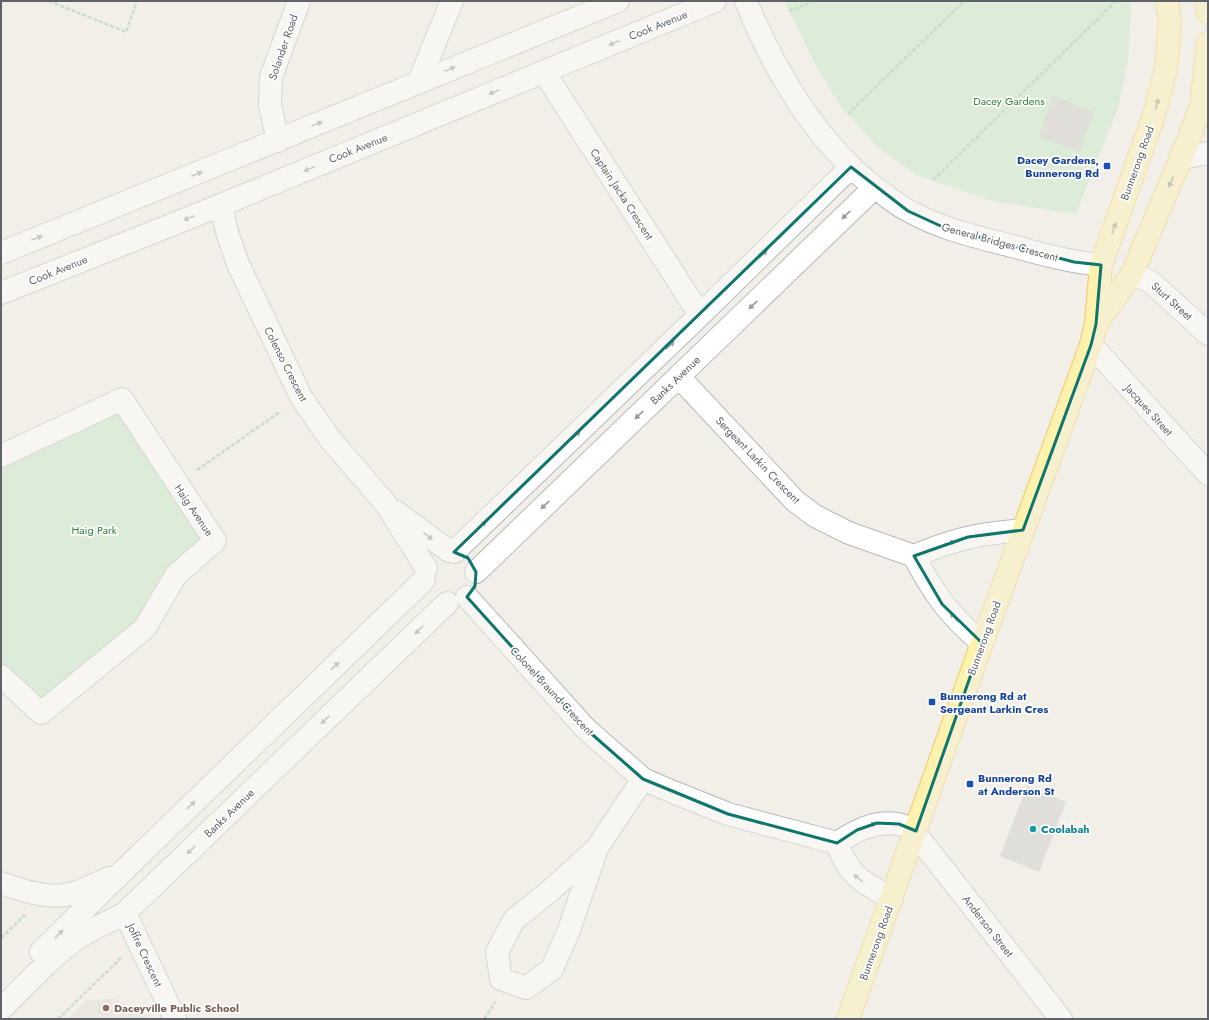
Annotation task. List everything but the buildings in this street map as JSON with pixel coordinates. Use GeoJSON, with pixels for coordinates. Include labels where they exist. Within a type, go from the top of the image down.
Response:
{"type":"FeatureCollection","features":[{"type":"Feature","properties":{"kind":"main road","name":"Bunnerong Road"},"geometry":{"type":"LineString","coordinates":[[848,1019],[916,832],[982,643],[1091,345],[1096,324],[1101,265],[1154,115],[1166,69],[1170,22],[1167,1]]}},
{"type":"Feature","properties":{"kind":"main road"},"geometry":{"type":"LineString","coordinates":[[1207,1],[1208,13]]}},
{"type":"Feature","properties":{"kind":"main road","name":"Bunnerong Road"},"geometry":{"type":"LineString","coordinates":[[1096,324],[1132,274],[1181,158],[1204,99],[1208,43]]}},
{"type":"Feature","properties":{"kind":"street","name":"Solander Road"},"geometry":{"type":"LineString","coordinates":[[278,141],[270,105],[271,77],[299,1]]}},
{"type":"Feature","properties":{"kind":"street"},"geometry":{"type":"LineString","coordinates":[[419,81],[452,1]]}},
{"type":"Feature","properties":{"kind":"street"},"geometry":{"type":"LineString","coordinates":[[1,253],[618,1]]}},
{"type":"Feature","properties":{"kind":"street","name":"Cook Avenue"},"geometry":{"type":"LineString","coordinates":[[1,293],[221,205],[715,1]]}},
{"type":"Feature","properties":{"kind":"street","name":"General Bridges Crescent"},"geometry":{"type":"LineString","coordinates":[[746,1],[758,30],[799,103],[822,134],[851,167],[874,188],[908,211],[945,228],[1074,262],[1101,265]]}},
{"type":"Feature","properties":{"kind":"street","name":"Captain Jacka Crescent"},"geometry":{"type":"LineString","coordinates":[[544,72],[700,316]]}},
{"type":"Feature","properties":{"kind":"street"},"geometry":{"type":"LineString","coordinates":[[1181,158],[1208,153]]}},
{"type":"Feature","properties":{"kind":"street"},"geometry":{"type":"LineString","coordinates":[[451,552],[700,316],[851,167]]}},
{"type":"Feature","properties":{"kind":"street","name":"Banks Avenue"},"geometry":{"type":"LineString","coordinates":[[476,572],[874,188]]}},
{"type":"Feature","properties":{"kind":"street","name":"Colenso Crescent"},"geometry":{"type":"LineString","coordinates":[[221,205],[227,232],[238,264],[301,397],[330,438],[386,504],[425,574]]}},
{"type":"Feature","properties":{"kind":"street","name":"Sturt Street"},"geometry":{"type":"LineString","coordinates":[[1132,274],[1151,282],[1208,334]]}},
{"type":"Feature","properties":{"kind":"street","name":"Jacques Street"},"geometry":{"type":"LineString","coordinates":[[1091,345],[1208,474]]}},
{"type":"Feature","properties":{"kind":"street","name":"Sergeant Larkin Crescent"},"geometry":{"type":"LineString","coordinates":[[679,377],[794,501],[815,516],[849,533],[914,556]]}},
{"type":"Feature","properties":{"kind":"street","name":"Haig Avenue"},"geometry":{"type":"LineString","coordinates":[[1,456],[122,399],[215,540],[176,575],[145,628],[41,713],[1,676]]}},
{"type":"Feature","properties":{"kind":"street","name":"Colenso Crescent"},"geometry":{"type":"LineString","coordinates":[[386,504],[451,552]]}},
{"type":"Feature","properties":{"kind":"street"},"geometry":{"type":"LineString","coordinates":[[982,643],[962,626],[942,604],[926,579],[914,556],[968,537],[1023,530]]}},
{"type":"Feature","properties":{"kind":"street"},"geometry":{"type":"LineString","coordinates":[[1,990],[425,574],[430,562],[435,556],[442,553],[451,552],[462,554],[468,558],[473,565],[477,579],[472,592],[457,600],[439,600],[432,595],[427,588],[425,574]]}},
{"type":"Feature","properties":{"kind":"street","name":"Banks Avenue"},"geometry":{"type":"LineString","coordinates":[[1,1009],[48,963],[70,945],[93,929],[125,913],[457,600]]}},
{"type":"Feature","properties":{"kind":"street","name":"Colonel Braund Crescent"},"geometry":{"type":"LineString","coordinates":[[457,600],[586,729],[643,779],[728,814],[837,843]]}},
{"type":"Feature","properties":{"kind":"street"},"geometry":{"type":"LineString","coordinates":[[597,848],[569,930],[552,969],[526,988],[501,979],[497,952],[514,920],[551,890],[597,848],[643,779]]}},
{"type":"Feature","properties":{"kind":"street"},"geometry":{"type":"LineString","coordinates":[[892,898],[864,883],[852,873],[842,858],[837,843],[856,830],[877,823],[899,824],[916,832]]}},
{"type":"Feature","properties":{"kind":"street","name":"Anderson Street"},"geometry":{"type":"LineString","coordinates":[[916,832],[1061,1019]]}},
{"type":"Feature","properties":{"kind":"street"},"geometry":{"type":"LineString","coordinates":[[1,883],[22,891],[45,896],[66,895],[87,888],[123,871]]}},
{"type":"Feature","properties":{"kind":"street","name":"Joffre Crescent"},"geometry":{"type":"LineString","coordinates":[[125,913],[175,1019]]}},
{"type":"Feature","properties":{"kind":"path"},"geometry":{"type":"LineString","coordinates":[[50,1],[126,32],[137,1]]}},
{"type":"Feature","properties":{"kind":"path"},"geometry":{"type":"LineString","coordinates":[[789,11],[814,1]]}},
{"type":"Feature","properties":{"kind":"path"},"geometry":{"type":"LineString","coordinates":[[848,114],[964,1]]}},
{"type":"Feature","properties":{"kind":"path"},"geometry":{"type":"LineString","coordinates":[[932,180],[1116,1]]}},
{"type":"Feature","properties":{"kind":"path"},"geometry":{"type":"LineString","coordinates":[[177,484],[301,397]]}},
{"type":"Feature","properties":{"kind":"path"},"geometry":{"type":"LineString","coordinates":[[1,938],[26,914]]}},
{"type":"Feature","properties":{"kind":"path"},"geometry":{"type":"LineString","coordinates":[[58,1019],[138,941]]}},
{"type":"Feature","properties":{"kind":"highlighted area"},"geometry":{"type":"Polygon","coordinates":[[[851,167],[908,211],[945,228],[1074,262],[1101,265],[1096,324],[1091,345],[1023,530],[968,537],[914,556],[942,604],[982,643],[916,831],[899,824],[877,823],[857,830],[837,843],[728,814],[643,779],[586,729],[467,597],[475,586],[476,572],[468,558],[454,552],[851,167]]]}},
{"type":"Feature","properties":{"kind":"shaded area","name":"Daceyville Public School"},"geometry":{"type":"Polygon","coordinates":[[[114,998],[146,1015],[148,1019],[68,1019],[86,1001],[114,998]]]}},
{"type":"Feature","properties":{"kind":"green space","name":"Dacey Gardens"},"geometry":{"type":"Polygon","coordinates":[[[784,1],[1129,1],[1131,8],[1128,62],[1118,108],[1076,214],[992,201],[916,175],[878,147],[842,108],[817,68],[784,1]]]}},
{"type":"Feature","properties":{"kind":"green space","name":"Haig Park"},"geometry":{"type":"Polygon","coordinates":[[[122,399],[215,541],[145,628],[41,713],[1,676],[1,456],[122,399]]]}},
{"type":"Feature","properties":{"kind":"place","name":"Dacey Gardens, Bunnerong Rd"},"geometry":{"type":"Point","coordinates":[1107,166]}},
{"type":"Feature","properties":{"kind":"place","name":"Bunnerong Rd at Sergeant Larkin Cres"},"geometry":{"type":"Point","coordinates":[932,702]}},
{"type":"Feature","properties":{"kind":"place","name":"Bunnerong Rd at Anderson St"},"geometry":{"type":"Point","coordinates":[970,784]}},
{"type":"Feature","properties":{"kind":"place","name":"Coolabah"},"geometry":{"type":"Point","coordinates":[1033,829]}},
{"type":"Feature","properties":{"kind":"place","name":"Daceyville Public School"},"geometry":{"type":"Point","coordinates":[106,1008]}}]}
